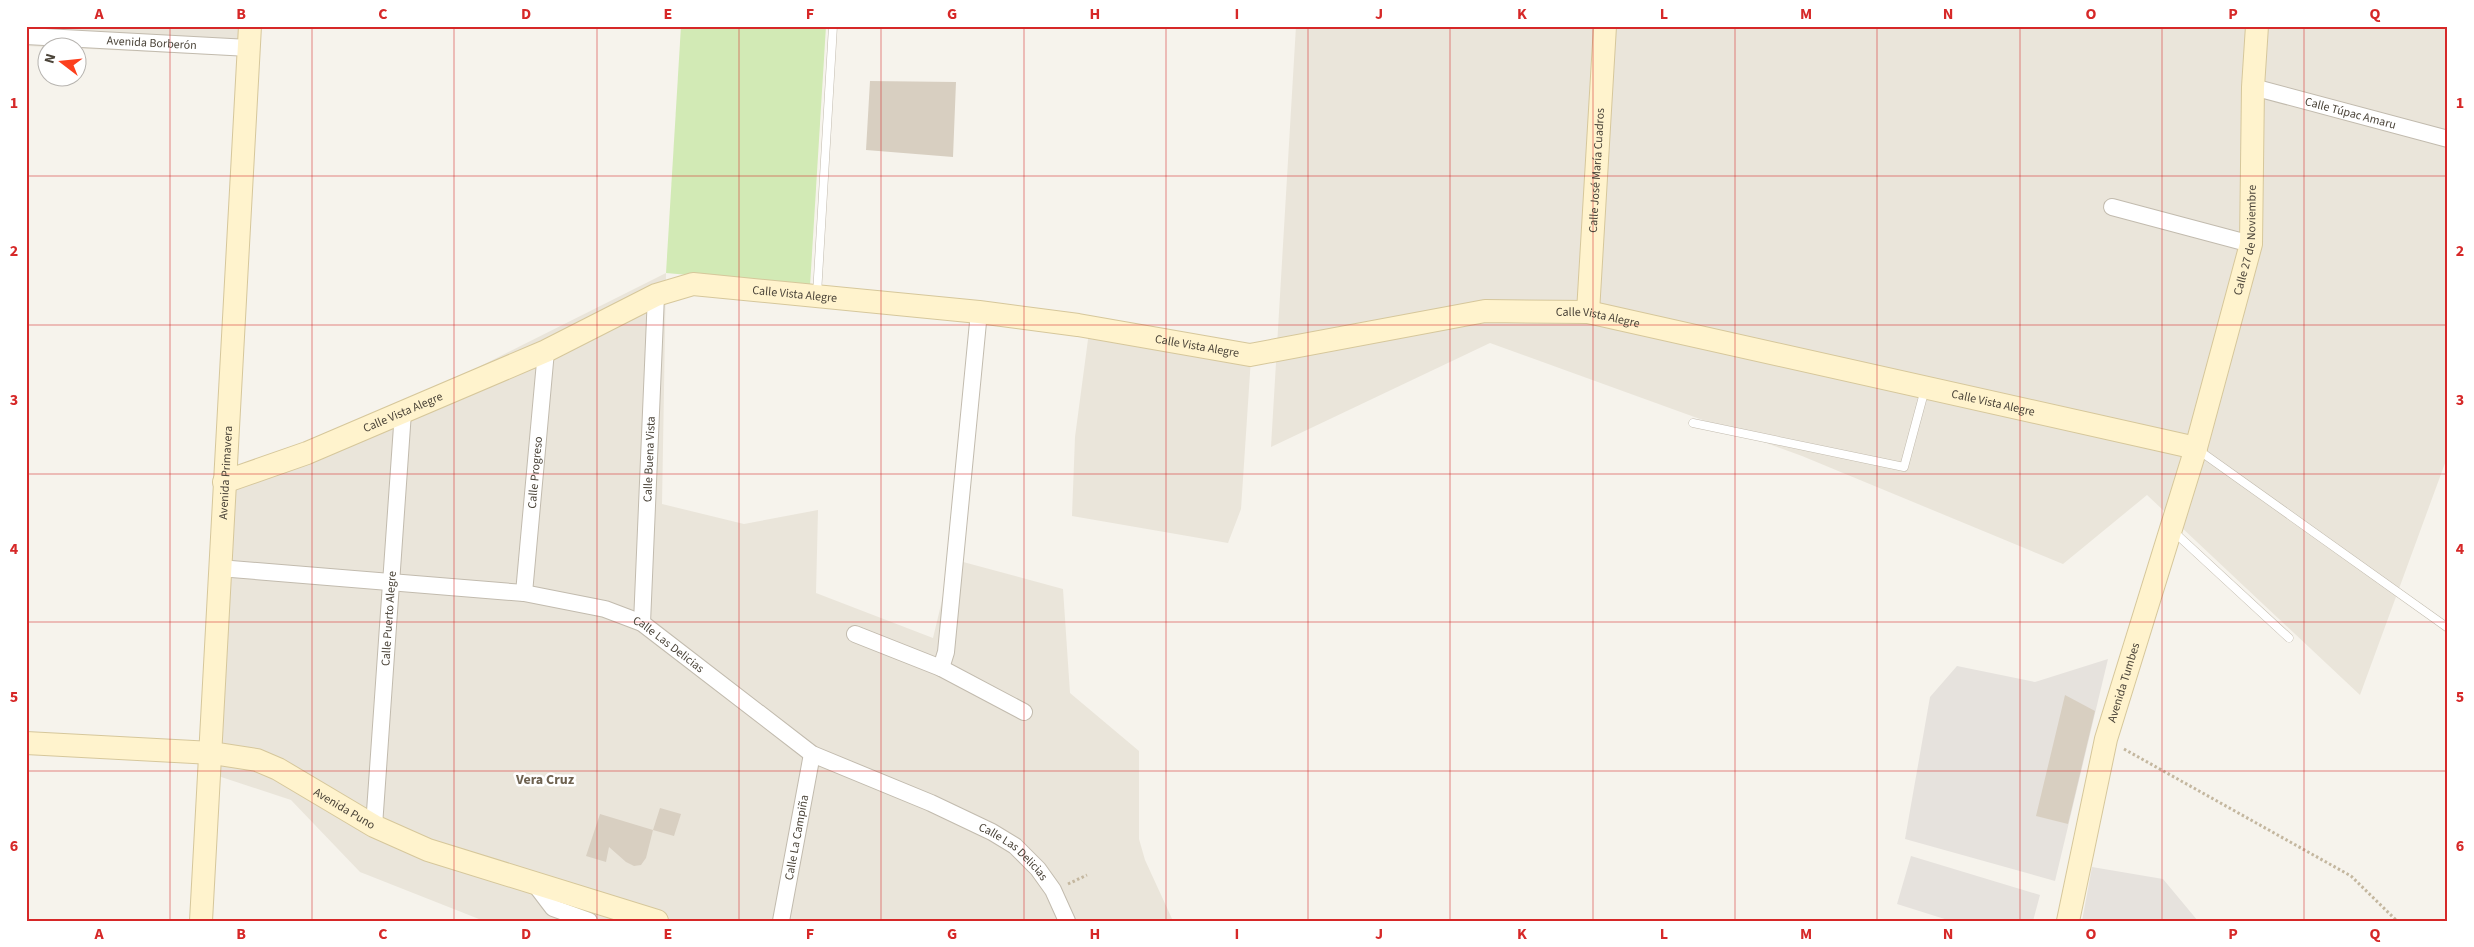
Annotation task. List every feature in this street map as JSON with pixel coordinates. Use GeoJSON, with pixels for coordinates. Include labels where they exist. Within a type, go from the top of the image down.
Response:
{"type":"FeatureCollection","features":[{"type":"Feature","properties":{"kind":"street","name":"Calle José María Cuadros"},"geometry":{"type":"LineString","coordinates":[[1588,312],[1605,26]]}},
{"type":"Feature","properties":{"kind":"street","name":"Calle 27 de Noviembre"},"geometry":{"type":"LineString","coordinates":[[2196,448],[2252,244],[2253,87],[2257,26]]}},
{"type":"Feature","properties":{"kind":"street","name":"Avenida Borberón"},"geometry":{"type":"LineString","coordinates":[[26,36],[249,37]]}},
{"type":"Feature","properties":{"kind":"street","name":"Avenida Primavera"},"geometry":{"type":"LineString","coordinates":[[202,921],[212,753],[219,568],[249,37]]}},
{"type":"Feature","properties":{"kind":"street","name":"Calle Túpac Amaru"},"geometry":{"type":"LineString","coordinates":[[2253,87],[2448,139]]}},
{"type":"Feature","properties":{"kind":"street"},"geometry":{"type":"LineString","coordinates":[[2112,207],[2252,244]]}},
{"type":"Feature","properties":{"kind":"street","name":"Calle Vista Alegre"},"geometry":{"type":"LineString","coordinates":[[224,482],[307,453],[546,351],[656,295],[693,284],[979,312],[1078,325],[1250,354],[1485,311],[1588,312],[2196,448]]}},
{"type":"Feature","properties":{"kind":"street","name":"Calle Buena Vista"},"geometry":{"type":"LineString","coordinates":[[642,623],[656,295]]}},
{"type":"Feature","properties":{"kind":"street"},"geometry":{"type":"LineString","coordinates":[[941,668],[946,652],[979,312]]}},
{"type":"Feature","properties":{"kind":"street","name":"Calle Progreso"},"geometry":{"type":"LineString","coordinates":[[524,593],[546,351]]}},
{"type":"Feature","properties":{"kind":"street","name":"Calle Puerto Alegre"},"geometry":{"type":"LineString","coordinates":[[374,826],[404,412]]}},
{"type":"Feature","properties":{"kind":"street","name":"Avenida Tumbes"},"geometry":{"type":"LineString","coordinates":[[2068,921],[2106,739],[2196,448]]}},
{"type":"Feature","properties":{"kind":"street","name":"Calle Las Delicias"},"geometry":{"type":"LineString","coordinates":[[219,568],[524,593],[604,608],[642,623],[812,754],[931,803],[992,832],[1015,846],[1038,869],[1053,890],[1067,921]]}},
{"type":"Feature","properties":{"kind":"street"},"geometry":{"type":"LineString","coordinates":[[855,634],[941,668],[1024,712]]}},
{"type":"Feature","properties":{"kind":"street","name":"Avenida Puno"},"geometry":{"type":"LineString","coordinates":[[26,743],[212,753],[257,760],[278,769],[374,826],[428,850],[657,921]]}},
{"type":"Feature","properties":{"kind":"street","name":"Calle La Campiña"},"geometry":{"type":"LineString","coordinates":[[781,921],[812,754]]}},
{"type":"Feature","properties":{"kind":"street"},"geometry":{"type":"LineString","coordinates":[[534,883],[553,908],[589,921]]}},
{"type":"Feature","properties":{"kind":"lane"},"geometry":{"type":"LineString","coordinates":[[817,296],[833,26]]}},
{"type":"Feature","properties":{"kind":"lane"},"geometry":{"type":"LineString","coordinates":[[1693,423],[1904,467],[1925,388]]}},
{"type":"Feature","properties":{"kind":"lane"},"geometry":{"type":"LineString","coordinates":[[2196,448],[2448,628]]}},
{"type":"Feature","properties":{"kind":"lane"},"geometry":{"type":"LineString","coordinates":[[2170,528],[2289,638]]}},
{"type":"Feature","properties":{"kind":"path"},"geometry":{"type":"LineString","coordinates":[[2106,739],[2351,876],[2397,921]]}},
{"type":"Feature","properties":{"kind":"shaded area"},"geometry":{"type":"Polygon","coordinates":[[[26,26],[240,26],[238,56],[88,49],[88,38],[38,38],[38,47],[26,46],[26,26]]]}},
{"type":"Feature","properties":{"kind":"shaded area"},"geometry":{"type":"Polygon","coordinates":[[[1296,26],[2448,26],[2448,455],[2360,695],[2147,495],[2063,564],[1802,456],[1490,343],[1271,447],[1296,26]]]}},
{"type":"Feature","properties":{"kind":"shaded area"},"geometry":{"type":"Polygon","coordinates":[[[666,273],[662,504],[744,524],[818,510],[816,593],[933,638],[952,559],[1063,589],[1070,693],[1139,751],[1139,839],[1145,860],[1173,921],[484,921],[360,872],[291,800],[200,770],[217,474],[315,449],[666,273]]]}},
{"type":"Feature","properties":{"kind":"shaded area"},"geometry":{"type":"Polygon","coordinates":[[[1089,332],[1251,358],[1241,509],[1228,543],[1072,516],[1075,437],[1089,332]]]}},
{"type":"Feature","properties":{"kind":"shaded area"},"geometry":{"type":"Polygon","coordinates":[[[2108,659],[2055,881],[1905,839],[1930,697],[1957,666],[2035,682],[2108,659]]]}},
{"type":"Feature","properties":{"kind":"shaded area"},"geometry":{"type":"Polygon","coordinates":[[[1911,856],[2040,895],[2033,921],[1951,921],[1897,904],[1911,856]]]}},
{"type":"Feature","properties":{"kind":"shaded area"},"geometry":{"type":"Polygon","coordinates":[[[2092,867],[2163,879],[2198,921],[2082,921],[2092,867]]]}},
{"type":"Feature","properties":{"kind":"green space"},"geometry":{"type":"Polygon","coordinates":[[[681,26],[826,26],[810,286],[666,273],[681,26]]]}},
{"type":"Feature","properties":{"kind":"building"},"geometry":{"type":"Polygon","coordinates":[[[870,81],[956,82],[953,157],[866,150],[870,81]]]}},
{"type":"Feature","properties":{"kind":"building"},"geometry":{"type":"Polygon","coordinates":[[[2065,695],[2095,711],[2068,824],[2036,816],[2065,695]]]}},
{"type":"Feature","properties":{"kind":"building"},"geometry":{"type":"Polygon","coordinates":[[[660,808],[681,814],[674,836],[653,830],[660,808]]]}},
{"type":"Feature","properties":{"kind":"building"},"geometry":{"type":"Polygon","coordinates":[[[600,814],[653,830],[646,858],[641,865],[634,866],[626,862],[609,847],[606,862],[586,856],[600,814]]]}},
{"type":"Feature","properties":{"kind":"district","name":"Vera Cruz"},"geometry":{"type":"Point","coordinates":[545,779]}}]}
